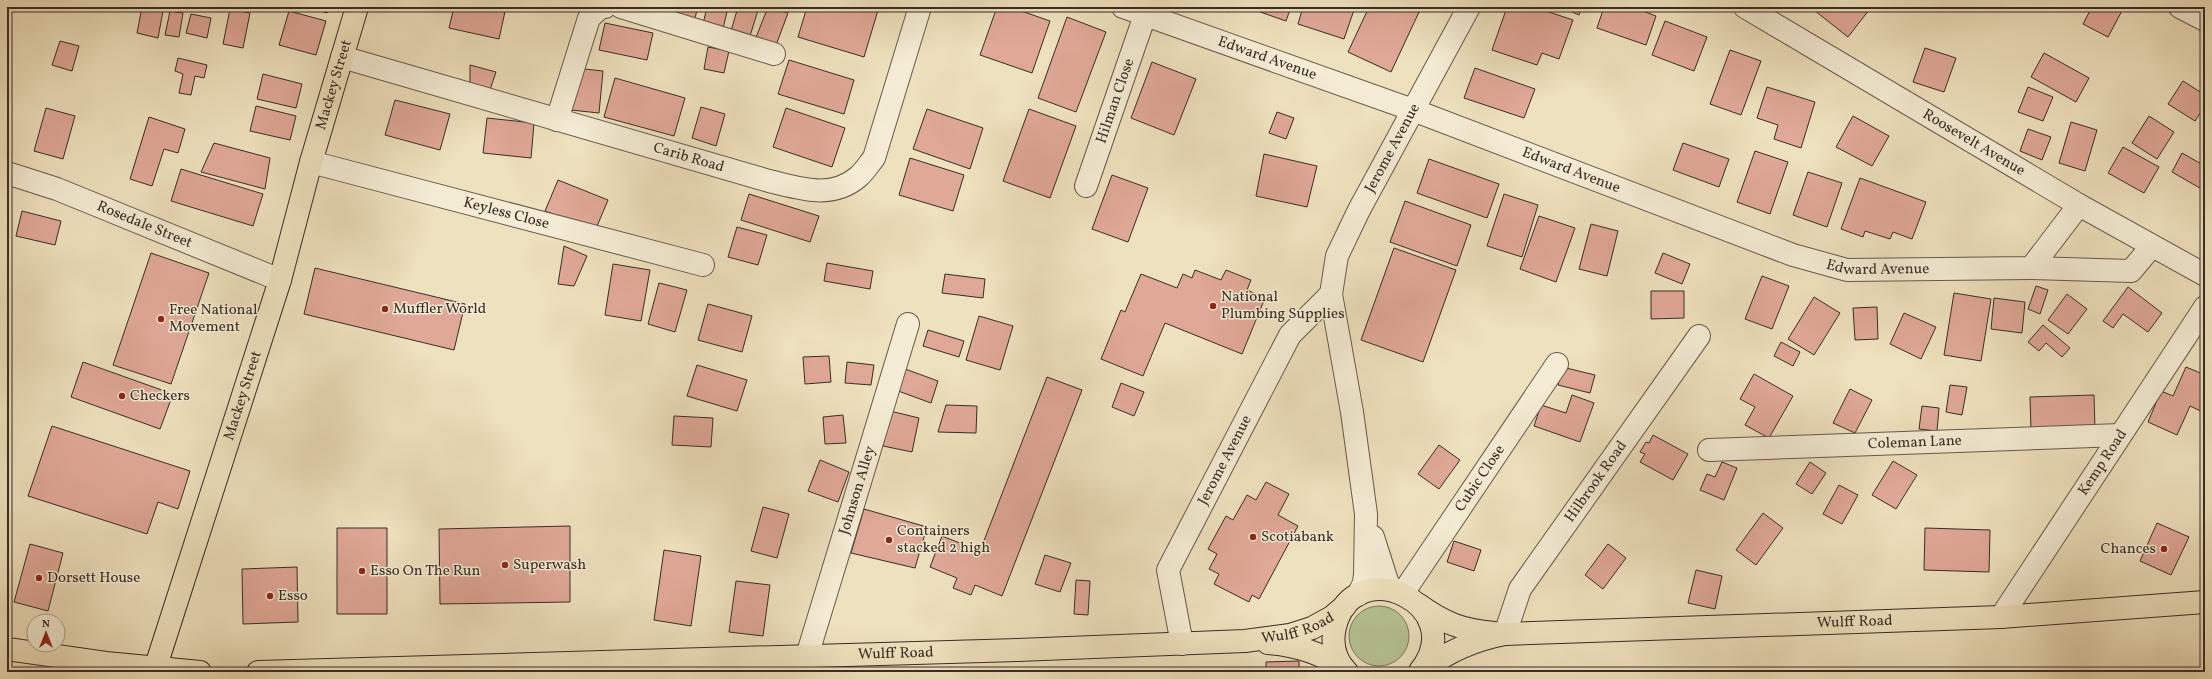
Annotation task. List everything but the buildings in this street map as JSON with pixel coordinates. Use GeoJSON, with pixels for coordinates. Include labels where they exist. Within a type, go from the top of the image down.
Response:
{"type":"FeatureCollection","features":[{"type":"Feature","properties":{"kind":"main road","name":"Mackey Street"},"geometry":{"type":"LineString","coordinates":[[156,666],[280,280],[311,162],[357,7]]}},
{"type":"Feature","properties":{"kind":"main road"},"geometry":{"type":"LineString","coordinates":[[1346,672],[1341,666],[1334,652],[1333,636],[1337,620],[1351,600],[1369,591],[1404,596],[1427,617],[1432,632],[1431,648],[1426,663],[1420,672]]}},
{"type":"Feature","properties":{"kind":"main road","name":"Wulff Road"},"geometry":{"type":"LineString","coordinates":[[1404,596],[1450,624],[1467,630],[1505,634],[2001,617],[2205,602]]}},
{"type":"Feature","properties":{"kind":"main road","name":"Wulff Road"},"geometry":{"type":"LineString","coordinates":[[258,672],[494,669],[807,656],[1245,641],[1290,635],[1312,628],[1332,617],[1351,600]]}},
{"type":"Feature","properties":{"kind":"main road","name":"Wulff Road"},"geometry":{"type":"LineString","coordinates":[[1420,672],[1438,658],[1459,647],[1481,639],[1505,634]]}},
{"type":"Feature","properties":{"kind":"main road","name":"Wulff Road"},"geometry":{"type":"LineString","coordinates":[[1245,641],[1275,644],[1304,650],[1332,660],[1346,672]]}},
{"type":"Feature","properties":{"kind":"main road"},"geometry":{"type":"LineString","coordinates":[[7,648],[106,663],[156,666],[200,672]]}},
{"type":"Feature","properties":{"kind":"street"},"geometry":{"type":"LineString","coordinates":[[557,120],[589,18],[601,7],[605,7]]}},
{"type":"Feature","properties":{"kind":"street"},"geometry":{"type":"LineString","coordinates":[[621,7],[774,54]]}},
{"type":"Feature","properties":{"kind":"street","name":"Carib Road"},"geometry":{"type":"LineString","coordinates":[[342,57],[769,181],[807,190],[833,191],[858,178],[874,158],[920,7]]}},
{"type":"Feature","properties":{"kind":"street","name":"Edward Avenue"},"geometry":{"type":"LineString","coordinates":[[1123,7],[1413,110],[1793,255],[1847,270],[2031,268],[2132,271],[2152,246]]}},
{"type":"Feature","properties":{"kind":"street","name":"Jerome Avenue"},"geometry":{"type":"LineString","coordinates":[[1351,600],[1364,583],[1366,514],[1352,412],[1330,294],[1337,256],[1359,210],[1469,7]]}},
{"type":"Feature","properties":{"kind":"street","name":"Roosevelt Avenue"},"geometry":{"type":"LineString","coordinates":[[1745,7],[2079,205],[2205,275]]}},
{"type":"Feature","properties":{"kind":"street"},"geometry":{"type":"LineString","coordinates":[[2180,7],[2205,20]]}},
{"type":"Feature","properties":{"kind":"street","name":"Hilman Close"},"geometry":{"type":"LineString","coordinates":[[1086,186],[1145,15]]}},
{"type":"Feature","properties":{"kind":"street","name":"Keyless Close"},"geometry":{"type":"LineString","coordinates":[[311,162],[703,265]]}},
{"type":"Feature","properties":{"kind":"street","name":"Rosedale Street"},"geometry":{"type":"LineString","coordinates":[[7,173],[56,188],[280,280]]}},
{"type":"Feature","properties":{"kind":"street"},"geometry":{"type":"LineString","coordinates":[[2031,268],[2079,205]]}},
{"type":"Feature","properties":{"kind":"street","name":"Jerome Avenue"},"geometry":{"type":"LineString","coordinates":[[1182,644],[1168,570],[1290,335],[1330,294]]}},
{"type":"Feature","properties":{"kind":"street","name":"Kemp Road"},"geometry":{"type":"LineString","coordinates":[[2001,617],[2205,307]]}},
{"type":"Feature","properties":{"kind":"street","name":"Johnson Alley"},"geometry":{"type":"LineString","coordinates":[[807,656],[908,324]]}},
{"type":"Feature","properties":{"kind":"street","name":"Hilbrook Road"},"geometry":{"type":"LineString","coordinates":[[1505,634],[1520,589],[1699,336]]}},
{"type":"Feature","properties":{"kind":"street","name":"Cubic Close"},"geometry":{"type":"LineString","coordinates":[[1404,596],[1557,364]]}},
{"type":"Feature","properties":{"kind":"street","name":"Coleman Lane"},"geometry":{"type":"LineString","coordinates":[[1710,450],[2120,435]]}},
{"type":"Feature","properties":{"kind":"street","name":"Jerome Avenue"},"geometry":{"type":"LineString","coordinates":[[1366,514],[1387,581],[1404,596]]}},
{"type":"Feature","properties":{"kind":"green space"},"geometry":{"type":"Polygon","coordinates":[[[1379,606],[1396,611],[1404,619],[1409,636],[1404,653],[1396,661],[1379,666],[1362,661],[1354,653],[1349,636],[1354,619],[1362,611],[1379,606]]]}},
{"type":"Feature","properties":{"kind":"place","name":"National Plumbing Supplies"},"geometry":{"type":"Point","coordinates":[1213,306]}},
{"type":"Feature","properties":{"kind":"place","name":"Muffler World"},"geometry":{"type":"Point","coordinates":[385,309]}},
{"type":"Feature","properties":{"kind":"place","name":"Free National Movement"},"geometry":{"type":"Point","coordinates":[161,319]}},
{"type":"Feature","properties":{"kind":"place","name":"Checkers"},"geometry":{"type":"Point","coordinates":[122,396]}},
{"type":"Feature","properties":{"kind":"place","name":"Scotiabank"},"geometry":{"type":"Point","coordinates":[1253,537]}},
{"type":"Feature","properties":{"kind":"place","name":"Containers stacked 2 high"},"geometry":{"type":"Point","coordinates":[889,540]}},
{"type":"Feature","properties":{"kind":"place","name":"Chances"},"geometry":{"type":"Point","coordinates":[2164,549]}},
{"type":"Feature","properties":{"kind":"place","name":"Superwash"},"geometry":{"type":"Point","coordinates":[505,565]}},
{"type":"Feature","properties":{"kind":"place","name":"Esso On The Run"},"geometry":{"type":"Point","coordinates":[362,571]}},
{"type":"Feature","properties":{"kind":"place","name":"Dorsett House"},"geometry":{"type":"Point","coordinates":[39,578]}},
{"type":"Feature","properties":{"kind":"place","name":"Esso"},"geometry":{"type":"Point","coordinates":[270,596]}}]}
